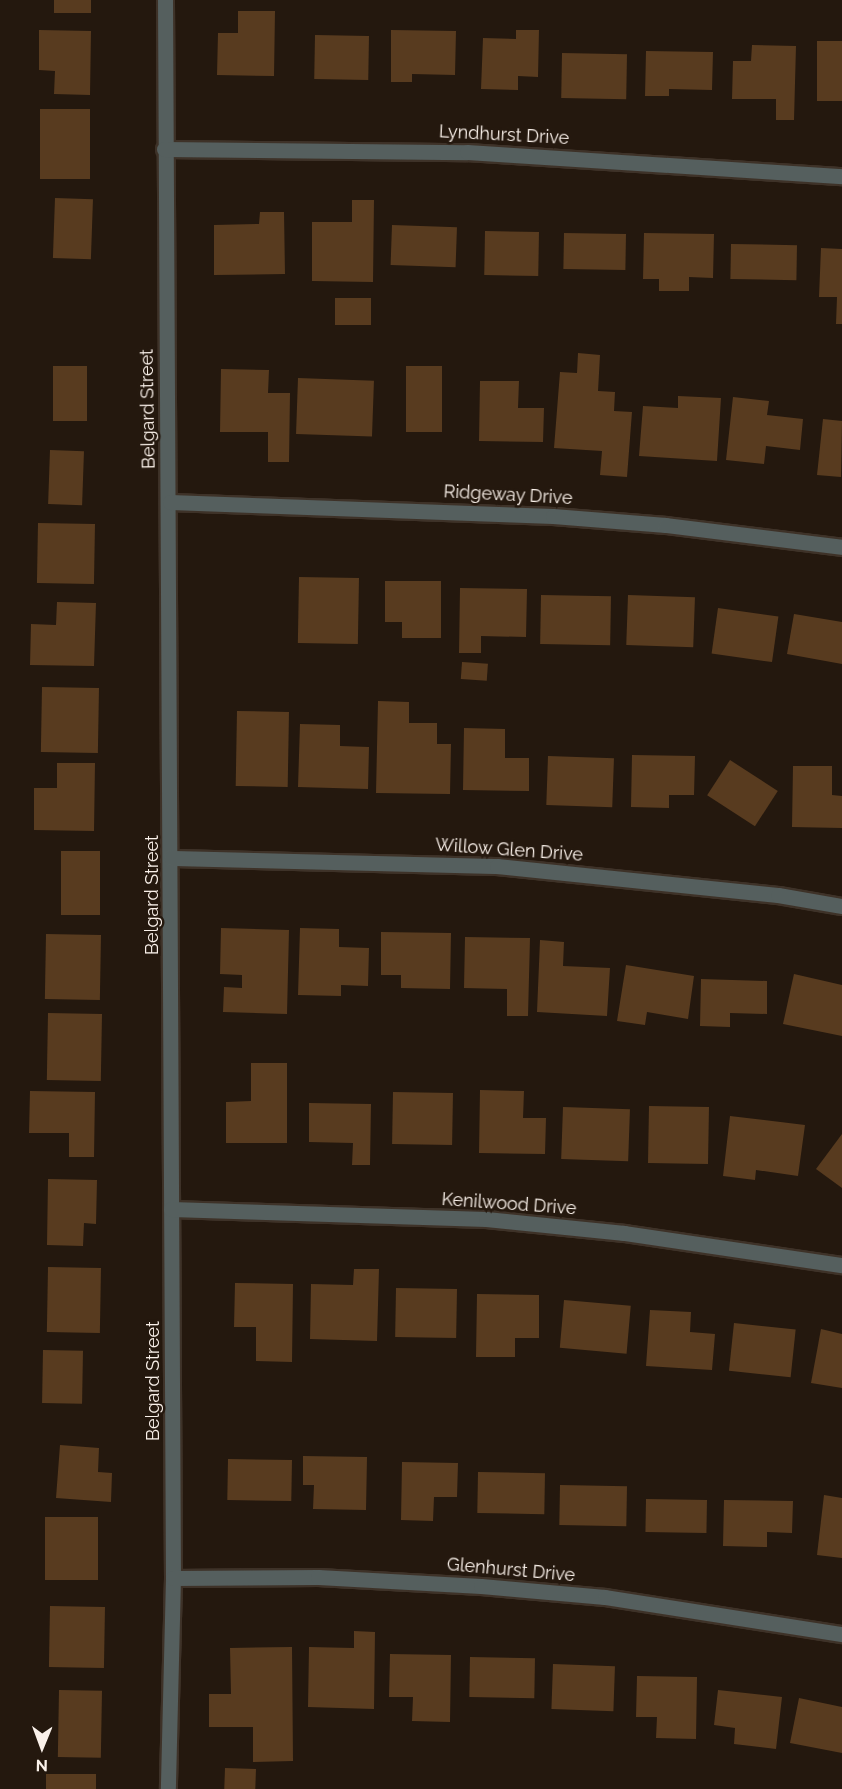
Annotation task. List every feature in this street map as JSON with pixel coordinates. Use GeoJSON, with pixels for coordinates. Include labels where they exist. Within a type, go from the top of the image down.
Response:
{"type":"FeatureCollection","features":[{"type":"Feature","properties":{"kind":"street","name":"Belgard Street"},"geometry":{"type":"LineString","coordinates":[[165,0],[164,149],[170,502],[173,1578],[168,1789]]}},
{"type":"Feature","properties":{"kind":"street","name":"Lyndhurst Drive"},"geometry":{"type":"LineString","coordinates":[[164,149],[467,152],[842,176]]}},
{"type":"Feature","properties":{"kind":"street","name":"Ridgeway Drive"},"geometry":{"type":"LineString","coordinates":[[170,502],[553,516],[666,525],[842,547]]}},
{"type":"Feature","properties":{"kind":"street","name":"Willow Glen Drive"},"geometry":{"type":"LineString","coordinates":[[171,858],[498,866],[778,895],[842,906]]}},
{"type":"Feature","properties":{"kind":"street","name":"Kenilwood Drive"},"geometry":{"type":"LineString","coordinates":[[171,1209],[486,1220],[624,1233],[842,1264]]}},
{"type":"Feature","properties":{"kind":"street","name":"Glenhurst Drive"},"geometry":{"type":"LineString","coordinates":[[173,1578],[318,1577],[481,1586],[605,1597],[842,1634]]}},
{"type":"Feature","properties":{"kind":"building"},"geometry":{"type":"Polygon","coordinates":[[[54,0],[91,0],[91,13],[54,13],[54,0]]]}},
{"type":"Feature","properties":{"kind":"building"},"geometry":{"type":"Polygon","coordinates":[[[238,11],[275,11],[274,76],[217,75],[218,33],[238,33],[238,11]]]}},
{"type":"Feature","properties":{"kind":"building"},"geometry":{"type":"Polygon","coordinates":[[[39,30],[91,31],[90,95],[54,94],[55,71],[39,70],[39,30]]]}},
{"type":"Feature","properties":{"kind":"building"},"geometry":{"type":"Polygon","coordinates":[[[391,30],[456,31],[455,75],[412,74],[412,82],[391,82],[391,30]]]}},
{"type":"Feature","properties":{"kind":"building"},"geometry":{"type":"Polygon","coordinates":[[[516,30],[539,30],[538,77],[518,76],[518,90],[481,89],[483,38],[516,39],[516,30]]]}},
{"type":"Feature","properties":{"kind":"building"},"geometry":{"type":"Polygon","coordinates":[[[315,35],[369,36],[368,80],[314,79],[315,35]]]}},
{"type":"Feature","properties":{"kind":"building"},"geometry":{"type":"Polygon","coordinates":[[[817,41],[842,41],[842,101],[817,101],[817,41]]]}},
{"type":"Feature","properties":{"kind":"building"},"geometry":{"type":"Polygon","coordinates":[[[752,45],[796,46],[794,120],[776,120],[776,99],[732,99],[733,61],[751,61],[752,45]]]}},
{"type":"Feature","properties":{"kind":"building"},"geometry":{"type":"Polygon","coordinates":[[[646,51],[713,52],[712,90],[669,89],[669,96],[645,96],[646,51]]]}},
{"type":"Feature","properties":{"kind":"building"},"geometry":{"type":"Polygon","coordinates":[[[562,53],[627,54],[626,99],[561,98],[562,53]]]}},
{"type":"Feature","properties":{"kind":"building"},"geometry":{"type":"Polygon","coordinates":[[[40,109],[90,109],[90,179],[40,179],[40,109]]]}},
{"type":"Feature","properties":{"kind":"building"},"geometry":{"type":"Polygon","coordinates":[[[55,198],[93,199],[91,259],[53,258],[55,198]]]}},
{"type":"Feature","properties":{"kind":"building"},"geometry":{"type":"Polygon","coordinates":[[[352,200],[374,200],[373,282],[312,281],[312,222],[352,222],[352,200]]]}},
{"type":"Feature","properties":{"kind":"building"},"geometry":{"type":"Polygon","coordinates":[[[260,212],[284,212],[285,274],[214,275],[214,225],[259,224],[260,212]]]}},
{"type":"Feature","properties":{"kind":"building"},"geometry":{"type":"Polygon","coordinates":[[[392,225],[457,227],[456,267],[391,265],[392,225]]]}},
{"type":"Feature","properties":{"kind":"building"},"geometry":{"type":"Polygon","coordinates":[[[485,231],[539,232],[538,276],[484,275],[485,231]]]}},
{"type":"Feature","properties":{"kind":"building"},"geometry":{"type":"Polygon","coordinates":[[[564,233],[626,234],[625,270],[563,269],[564,233]]]}},
{"type":"Feature","properties":{"kind":"building"},"geometry":{"type":"Polygon","coordinates":[[[644,233],[714,234],[713,278],[689,277],[689,291],[659,291],[659,279],[643,279],[644,233]]]}},
{"type":"Feature","properties":{"kind":"building"},"geometry":{"type":"Polygon","coordinates":[[[731,244],[797,245],[796,280],[730,279],[731,244]]]}},
{"type":"Feature","properties":{"kind":"building"},"geometry":{"type":"Polygon","coordinates":[[[821,248],[842,249],[842,324],[836,324],[837,297],[819,297],[821,248]]]}},
{"type":"Feature","properties":{"kind":"building"},"geometry":{"type":"Polygon","coordinates":[[[335,298],[371,298],[371,325],[335,325],[335,298]]]}},
{"type":"Feature","properties":{"kind":"building"},"geometry":{"type":"Polygon","coordinates":[[[578,353],[600,355],[598,391],[615,392],[614,411],[632,412],[627,477],[600,475],[602,451],[554,448],[560,372],[577,373],[578,353]]]}},
{"type":"Feature","properties":{"kind":"building"},"geometry":{"type":"Polygon","coordinates":[[[53,366],[87,366],[87,421],[53,421],[53,366]]]}},
{"type":"Feature","properties":{"kind":"building"},"geometry":{"type":"Polygon","coordinates":[[[406,366],[442,366],[442,432],[406,432],[406,366]]]}},
{"type":"Feature","properties":{"kind":"building"},"geometry":{"type":"Polygon","coordinates":[[[221,369],[269,370],[268,393],[290,393],[289,462],[268,462],[268,432],[220,432],[221,369]]]}},
{"type":"Feature","properties":{"kind":"building"},"geometry":{"type":"Polygon","coordinates":[[[298,378],[374,381],[372,437],[296,434],[298,378]]]}},
{"type":"Feature","properties":{"kind":"building"},"geometry":{"type":"Polygon","coordinates":[[[480,381],[519,381],[518,408],[544,408],[543,442],[479,441],[480,381]]]}},
{"type":"Feature","properties":{"kind":"building"},"geometry":{"type":"Polygon","coordinates":[[[678,396],[721,398],[717,461],[639,456],[643,406],[678,408],[678,396]]]}},
{"type":"Feature","properties":{"kind":"building"},"geometry":{"type":"Polygon","coordinates":[[[733,397],[769,401],[767,415],[803,419],[800,450],[766,446],[764,464],[726,460],[733,397]]]}},
{"type":"Feature","properties":{"kind":"building"},"geometry":{"type":"Polygon","coordinates":[[[823,419],[842,421],[841,477],[817,475],[823,419]]]}},
{"type":"Feature","properties":{"kind":"building"},"geometry":{"type":"Polygon","coordinates":[[[50,450],[84,451],[82,505],[48,504],[50,450]]]}},
{"type":"Feature","properties":{"kind":"building"},"geometry":{"type":"Polygon","coordinates":[[[38,523],[95,524],[94,584],[37,583],[38,523]]]}},
{"type":"Feature","properties":{"kind":"building"},"geometry":{"type":"Polygon","coordinates":[[[299,577],[359,578],[358,644],[298,643],[299,577]]]}},
{"type":"Feature","properties":{"kind":"building"},"geometry":{"type":"Polygon","coordinates":[[[385,581],[441,581],[441,638],[402,638],[402,622],[385,622],[385,581]]]}},
{"type":"Feature","properties":{"kind":"building"},"geometry":{"type":"Polygon","coordinates":[[[460,588],[527,589],[526,637],[481,636],[481,653],[459,653],[460,588]]]}},
{"type":"Feature","properties":{"kind":"building"},"geometry":{"type":"Polygon","coordinates":[[[541,595],[611,596],[610,645],[540,644],[541,595]]]}},
{"type":"Feature","properties":{"kind":"building"},"geometry":{"type":"Polygon","coordinates":[[[628,595],[695,597],[693,647],[626,645],[628,595]]]}},
{"type":"Feature","properties":{"kind":"building"},"geometry":{"type":"Polygon","coordinates":[[[57,602],[96,603],[94,666],[30,665],[31,624],[56,625],[57,602]]]}},
{"type":"Feature","properties":{"kind":"building"},"geometry":{"type":"Polygon","coordinates":[[[718,608],[778,616],[772,662],[712,654],[718,608]]]}},
{"type":"Feature","properties":{"kind":"building"},"geometry":{"type":"Polygon","coordinates":[[[794,614],[842,622],[842,664],[787,654],[794,614]]]}},
{"type":"Feature","properties":{"kind":"building"},"geometry":{"type":"Polygon","coordinates":[[[462,662],[488,664],[487,681],[461,679],[462,662]]]}},
{"type":"Feature","properties":{"kind":"building"},"geometry":{"type":"Polygon","coordinates":[[[42,687],[99,688],[98,753],[41,752],[42,687]]]}},
{"type":"Feature","properties":{"kind":"building"},"geometry":{"type":"Polygon","coordinates":[[[378,701],[409,702],[409,723],[437,723],[437,744],[451,744],[450,794],[376,793],[378,701]]]}},
{"type":"Feature","properties":{"kind":"building"},"geometry":{"type":"Polygon","coordinates":[[[237,711],[289,712],[288,787],[236,786],[237,711]]]}},
{"type":"Feature","properties":{"kind":"building"},"geometry":{"type":"Polygon","coordinates":[[[300,724],[340,725],[340,746],[369,747],[368,789],[298,787],[300,724]]]}},
{"type":"Feature","properties":{"kind":"building"},"geometry":{"type":"Polygon","coordinates":[[[464,728],[505,729],[505,758],[529,758],[529,791],[463,790],[464,728]]]}},
{"type":"Feature","properties":{"kind":"building"},"geometry":{"type":"Polygon","coordinates":[[[632,755],[695,756],[694,795],[669,795],[669,808],[631,807],[632,755]]]}},
{"type":"Feature","properties":{"kind":"building"},"geometry":{"type":"Polygon","coordinates":[[[548,756],[614,758],[612,807],[546,805],[548,756]]]}},
{"type":"Feature","properties":{"kind":"building"},"geometry":{"type":"Polygon","coordinates":[[[730,760],[778,791],[755,826],[707,795],[730,760]]]}},
{"type":"Feature","properties":{"kind":"building"},"geometry":{"type":"Polygon","coordinates":[[[57,763],[95,763],[94,831],[34,830],[34,788],[57,788],[57,763]]]}},
{"type":"Feature","properties":{"kind":"building"},"geometry":{"type":"Polygon","coordinates":[[[793,766],[832,766],[832,795],[842,796],[842,828],[792,827],[793,766]]]}},
{"type":"Feature","properties":{"kind":"building"},"geometry":{"type":"Polygon","coordinates":[[[61,851],[100,851],[100,915],[61,915],[61,851]]]}},
{"type":"Feature","properties":{"kind":"building"},"geometry":{"type":"Polygon","coordinates":[[[221,928],[289,930],[287,1014],[223,1012],[224,987],[242,988],[242,975],[220,974],[221,928]]]}},
{"type":"Feature","properties":{"kind":"building"},"geometry":{"type":"Polygon","coordinates":[[[300,928],[339,929],[339,947],[369,948],[368,986],[341,985],[341,996],[298,995],[300,928]]]}},
{"type":"Feature","properties":{"kind":"building"},"geometry":{"type":"Polygon","coordinates":[[[381,932],[451,933],[450,989],[401,988],[401,975],[381,975],[381,932]]]}},
{"type":"Feature","properties":{"kind":"building"},"geometry":{"type":"Polygon","coordinates":[[[46,934],[101,935],[100,1000],[45,999],[46,934]]]}},
{"type":"Feature","properties":{"kind":"building"},"geometry":{"type":"Polygon","coordinates":[[[465,937],[530,938],[528,1016],[507,1016],[507,989],[464,988],[465,937]]]}},
{"type":"Feature","properties":{"kind":"building"},"geometry":{"type":"Polygon","coordinates":[[[540,940],[564,942],[563,966],[610,968],[607,1016],[537,1012],[540,940]]]}},
{"type":"Feature","properties":{"kind":"building"},"geometry":{"type":"Polygon","coordinates":[[[626,965],[694,976],[688,1019],[647,1012],[645,1025],[617,1021],[626,965]]]}},
{"type":"Feature","properties":{"kind":"building"},"geometry":{"type":"Polygon","coordinates":[[[794,974],[842,985],[842,1036],[783,1024],[794,974]]]}},
{"type":"Feature","properties":{"kind":"building"},"geometry":{"type":"Polygon","coordinates":[[[701,979],[767,981],[767,1014],[730,1013],[730,1027],[700,1026],[701,979]]]}},
{"type":"Feature","properties":{"kind":"building"},"geometry":{"type":"Polygon","coordinates":[[[48,1013],[102,1014],[101,1081],[47,1080],[48,1013]]]}},
{"type":"Feature","properties":{"kind":"building"},"geometry":{"type":"Polygon","coordinates":[[[251,1063],[287,1063],[287,1143],[226,1143],[226,1102],[251,1101],[251,1063]]]}},
{"type":"Feature","properties":{"kind":"building"},"geometry":{"type":"Polygon","coordinates":[[[480,1090],[524,1091],[523,1118],[546,1118],[545,1154],[479,1153],[480,1090]]]}},
{"type":"Feature","properties":{"kind":"building"},"geometry":{"type":"Polygon","coordinates":[[[30,1091],[95,1092],[94,1157],[69,1157],[69,1133],[29,1133],[30,1091]]]}},
{"type":"Feature","properties":{"kind":"building"},"geometry":{"type":"Polygon","coordinates":[[[393,1092],[453,1093],[452,1145],[392,1144],[393,1092]]]}},
{"type":"Feature","properties":{"kind":"building"},"geometry":{"type":"Polygon","coordinates":[[[309,1103],[371,1104],[370,1165],[352,1165],[353,1143],[309,1142],[309,1103]]]}},
{"type":"Feature","properties":{"kind":"building"},"geometry":{"type":"Polygon","coordinates":[[[649,1106],[709,1107],[708,1164],[648,1163],[649,1106]]]}},
{"type":"Feature","properties":{"kind":"building"},"geometry":{"type":"Polygon","coordinates":[[[563,1107],[630,1109],[628,1161],[561,1159],[563,1107]]]}},
{"type":"Feature","properties":{"kind":"building"},"geometry":{"type":"Polygon","coordinates":[[[730,1116],[805,1125],[798,1176],[756,1170],[755,1180],[723,1176],[730,1116]]]}},
{"type":"Feature","properties":{"kind":"building"},"geometry":{"type":"Polygon","coordinates":[[[842,1134],[842,1188],[816,1169],[842,1134]]]}},
{"type":"Feature","properties":{"kind":"building"},"geometry":{"type":"Polygon","coordinates":[[[48,1179],[97,1180],[96,1224],[84,1223],[83,1246],[47,1245],[48,1179]]]}},
{"type":"Feature","properties":{"kind":"building"},"geometry":{"type":"Polygon","coordinates":[[[48,1267],[101,1268],[100,1333],[47,1332],[48,1267]]]}},
{"type":"Feature","properties":{"kind":"building"},"geometry":{"type":"Polygon","coordinates":[[[354,1269],[379,1269],[377,1341],[310,1339],[311,1284],[353,1285],[354,1269]]]}},
{"type":"Feature","properties":{"kind":"building"},"geometry":{"type":"Polygon","coordinates":[[[235,1283],[293,1284],[292,1362],[256,1361],[256,1327],[234,1327],[235,1283]]]}},
{"type":"Feature","properties":{"kind":"building"},"geometry":{"type":"Polygon","coordinates":[[[396,1288],[457,1289],[456,1338],[395,1337],[396,1288]]]}},
{"type":"Feature","properties":{"kind":"building"},"geometry":{"type":"Polygon","coordinates":[[[477,1294],[539,1295],[539,1338],[515,1338],[515,1357],[476,1357],[477,1294]]]}},
{"type":"Feature","properties":{"kind":"building"},"geometry":{"type":"Polygon","coordinates":[[[564,1300],[631,1306],[627,1354],[560,1348],[564,1300]]]}},
{"type":"Feature","properties":{"kind":"building"},"geometry":{"type":"Polygon","coordinates":[[[650,1310],[691,1312],[690,1332],[715,1334],[712,1370],[646,1366],[650,1310]]]}},
{"type":"Feature","properties":{"kind":"building"},"geometry":{"type":"Polygon","coordinates":[[[734,1323],[796,1329],[791,1377],[729,1371],[734,1323]]]}},
{"type":"Feature","properties":{"kind":"building"},"geometry":{"type":"Polygon","coordinates":[[[821,1329],[842,1334],[842,1388],[811,1383],[821,1329]]]}},
{"type":"Feature","properties":{"kind":"building"},"geometry":{"type":"Polygon","coordinates":[[[43,1350],[83,1351],[82,1404],[42,1403],[43,1350]]]}},
{"type":"Feature","properties":{"kind":"building"},"geometry":{"type":"Polygon","coordinates":[[[60,1445],[99,1448],[98,1472],[112,1473],[111,1502],[56,1498],[60,1445]]]}},
{"type":"Feature","properties":{"kind":"building"},"geometry":{"type":"Polygon","coordinates":[[[303,1456],[367,1457],[366,1510],[313,1509],[314,1485],[303,1485],[303,1456]]]}},
{"type":"Feature","properties":{"kind":"building"},"geometry":{"type":"Polygon","coordinates":[[[228,1459],[292,1460],[291,1501],[227,1500],[228,1459]]]}},
{"type":"Feature","properties":{"kind":"building"},"geometry":{"type":"Polygon","coordinates":[[[402,1462],[458,1463],[457,1497],[434,1497],[433,1521],[401,1520],[402,1462]]]}},
{"type":"Feature","properties":{"kind":"building"},"geometry":{"type":"Polygon","coordinates":[[[478,1472],[545,1473],[544,1514],[477,1513],[478,1472]]]}},
{"type":"Feature","properties":{"kind":"building"},"geometry":{"type":"Polygon","coordinates":[[[560,1485],[627,1486],[626,1526],[559,1525],[560,1485]]]}},
{"type":"Feature","properties":{"kind":"building"},"geometry":{"type":"Polygon","coordinates":[[[824,1495],[842,1498],[842,1558],[817,1555],[824,1495]]]}},
{"type":"Feature","properties":{"kind":"building"},"geometry":{"type":"Polygon","coordinates":[[[646,1499],[707,1500],[706,1533],[645,1532],[646,1499]]]}},
{"type":"Feature","properties":{"kind":"building"},"geometry":{"type":"Polygon","coordinates":[[[724,1500],[793,1501],[792,1533],[767,1532],[767,1547],[723,1546],[724,1500]]]}},
{"type":"Feature","properties":{"kind":"building"},"geometry":{"type":"Polygon","coordinates":[[[45,1517],[98,1517],[98,1580],[45,1580],[45,1517]]]}},
{"type":"Feature","properties":{"kind":"building"},"geometry":{"type":"Polygon","coordinates":[[[50,1606],[105,1607],[104,1668],[49,1667],[50,1606]]]}},
{"type":"Feature","properties":{"kind":"building"},"geometry":{"type":"Polygon","coordinates":[[[354,1631],[375,1632],[374,1709],[308,1707],[309,1647],[354,1648],[354,1631]]]}},
{"type":"Feature","properties":{"kind":"building"},"geometry":{"type":"Polygon","coordinates":[[[292,1647],[293,1761],[253,1762],[253,1727],[209,1727],[209,1694],[231,1694],[230,1648],[292,1647]]]}},
{"type":"Feature","properties":{"kind":"building"},"geometry":{"type":"Polygon","coordinates":[[[390,1654],[451,1655],[450,1722],[412,1721],[413,1697],[389,1697],[390,1654]]]}},
{"type":"Feature","properties":{"kind":"building"},"geometry":{"type":"Polygon","coordinates":[[[470,1657],[535,1658],[534,1698],[469,1697],[470,1657]]]}},
{"type":"Feature","properties":{"kind":"building"},"geometry":{"type":"Polygon","coordinates":[[[553,1664],[615,1666],[613,1711],[551,1709],[553,1664]]]}},
{"type":"Feature","properties":{"kind":"building"},"geometry":{"type":"Polygon","coordinates":[[[637,1676],[697,1677],[696,1739],[656,1738],[657,1717],[636,1717],[637,1676]]]}},
{"type":"Feature","properties":{"kind":"building"},"geometry":{"type":"Polygon","coordinates":[[[59,1690],[102,1691],[101,1758],[58,1757],[59,1690]]]}},
{"type":"Feature","properties":{"kind":"building"},"geometry":{"type":"Polygon","coordinates":[[[718,1690],[782,1697],[776,1749],[734,1744],[735,1728],[714,1725],[718,1690]]]}},
{"type":"Feature","properties":{"kind":"building"},"geometry":{"type":"Polygon","coordinates":[[[799,1698],[842,1707],[842,1753],[790,1743],[799,1698]]]}},
{"type":"Feature","properties":{"kind":"building"},"geometry":{"type":"Polygon","coordinates":[[[225,1768],[256,1769],[255,1789],[224,1789],[225,1768]]]}},
{"type":"Feature","properties":{"kind":"building"},"geometry":{"type":"Polygon","coordinates":[[[46,1774],[96,1774],[96,1789],[46,1789],[46,1774]]]}}]}
